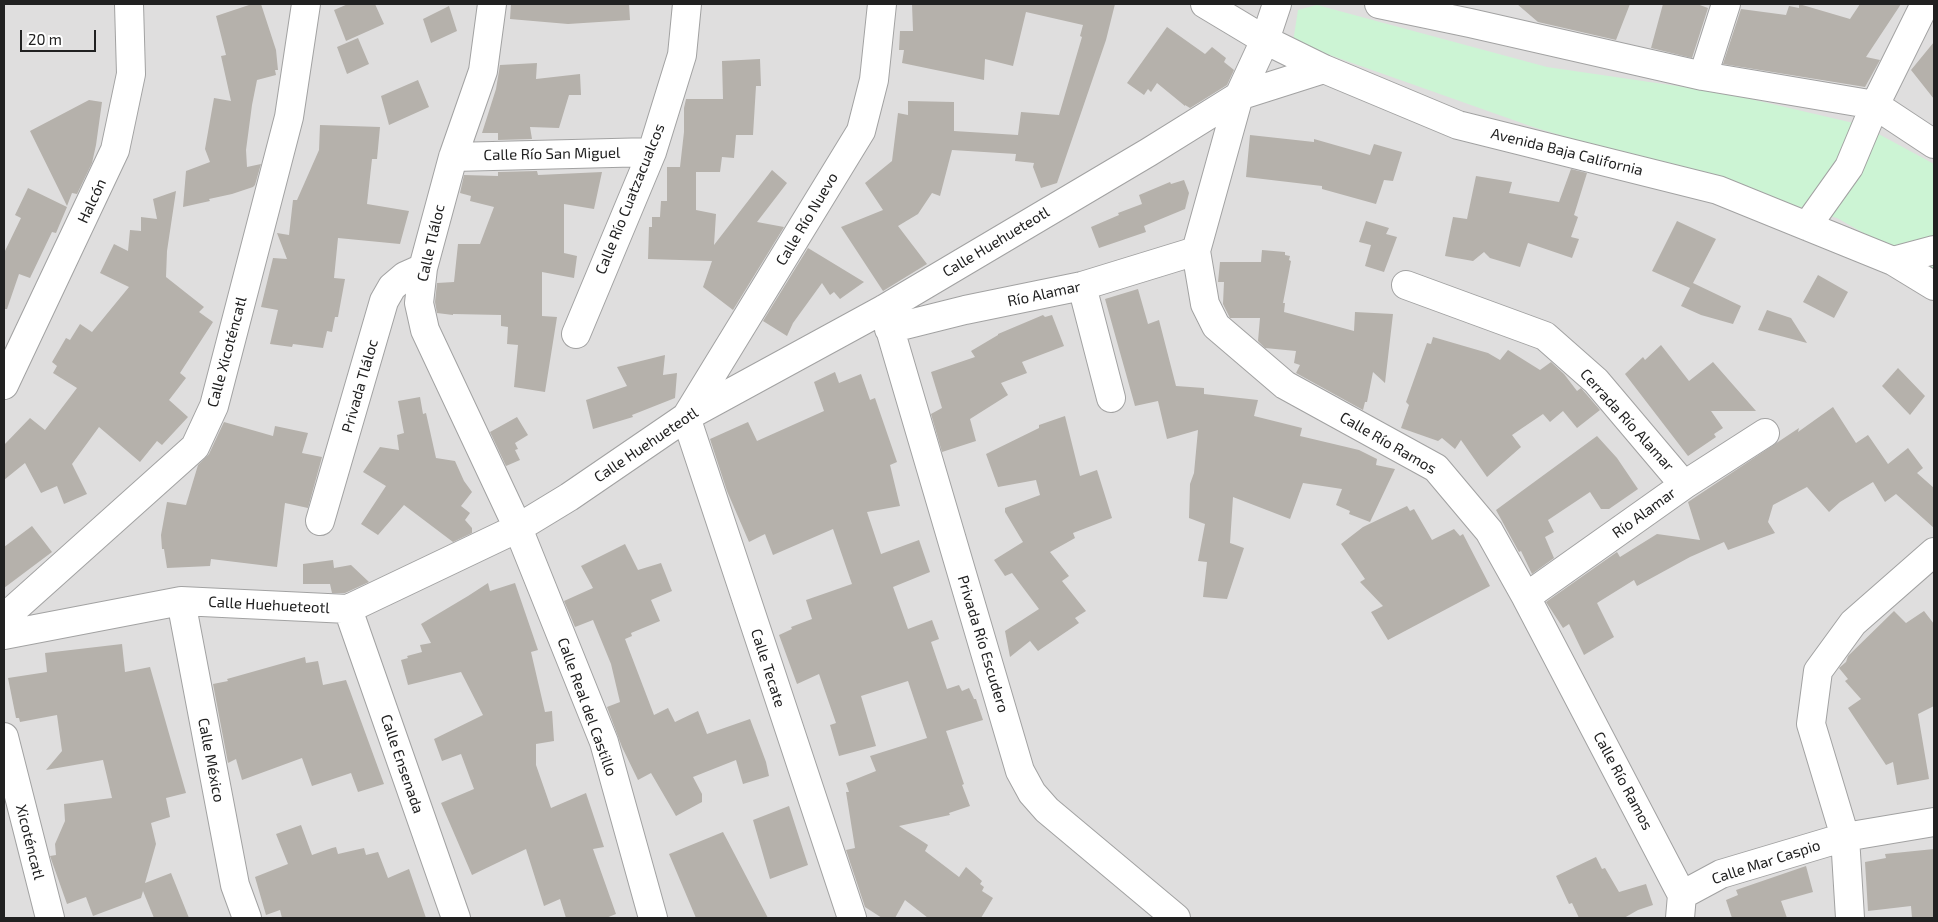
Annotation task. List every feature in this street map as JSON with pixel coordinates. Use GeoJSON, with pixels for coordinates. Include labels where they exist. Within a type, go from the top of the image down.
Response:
{"type":"FeatureCollection","features":[{"type":"Feature","properties":{"kind":"street","name":"Halcón"},"geometry":{"type":"LineString","coordinates":[[4,385],[115,150],[131,74],[129,4]]}},
{"type":"Feature","properties":{"kind":"street","name":"Calle Xicoténcatl"},"geometry":{"type":"LineString","coordinates":[[4,618],[195,447],[214,406],[289,117],[306,4]]}},
{"type":"Feature","properties":{"kind":"street","name":"Calle Tláloc"},"geometry":{"type":"LineString","coordinates":[[492,4],[483,71],[453,157],[423,268],[419,303],[425,330],[518,528]]}},
{"type":"Feature","properties":{"kind":"street","name":"Calle Río Cuatzacualcos"},"geometry":{"type":"LineString","coordinates":[[576,334],[652,152],[682,55],[687,4]]}},
{"type":"Feature","properties":{"kind":"street","name":"Calle Río Nuevo"},"geometry":{"type":"LineString","coordinates":[[686,417],[861,131],[874,80],[882,4]]}},
{"type":"Feature","properties":{"kind":"street","name":"Avenida Baja California"},"geometry":{"type":"LineString","coordinates":[[1205,4],[1265,40],[1324,69],[1458,125],[1718,190],[1893,261],[1934,286]]}},
{"type":"Feature","properties":{"kind":"street","name":"Calle Río Ramos"},"geometry":{"type":"LineString","coordinates":[[1277,4],[1265,40],[1239,96],[1196,251],[1205,304],[1216,326],[1285,385],[1436,468],[1489,531],[1526,597],[1681,907]]}},
{"type":"Feature","properties":{"kind":"street"},"geometry":{"type":"LineString","coordinates":[[1379,4],[1476,13],[1703,76],[1875,104],[1934,144]]}},
{"type":"Feature","properties":{"kind":"street"},"geometry":{"type":"LineString","coordinates":[[1703,76],[1726,4]]}},
{"type":"Feature","properties":{"kind":"street"},"geometry":{"type":"LineString","coordinates":[[1807,226],[1849,167],[1875,104],[1925,4]]}},
{"type":"Feature","properties":{"kind":"street","name":"Calle Huehueteotl"},"geometry":{"type":"LineString","coordinates":[[4,635],[181,601],[348,609],[518,528],[570,497],[686,417],[886,319],[1239,96],[1324,69]]}},
{"type":"Feature","properties":{"kind":"street","name":"Calle Río San Miguel"},"geometry":{"type":"LineString","coordinates":[[453,157],[652,152]]}},
{"type":"Feature","properties":{"kind":"street"},"geometry":{"type":"LineString","coordinates":[[1893,261],[1934,250]]}},
{"type":"Feature","properties":{"kind":"street","name":"Río Alamar"},"geometry":{"type":"LineString","coordinates":[[886,319],[965,310],[1082,286],[1196,251]]}},
{"type":"Feature","properties":{"kind":"street","name":"Privada Tláloc"},"geometry":{"type":"LineString","coordinates":[[320,521],[384,301],[392,287],[405,276],[423,268]]}},
{"type":"Feature","properties":{"kind":"street","name":"Cerrada Río Alamar"},"geometry":{"type":"LineString","coordinates":[[1406,285],[1545,336],[1596,381],[1684,485]]}},
{"type":"Feature","properties":{"kind":"street"},"geometry":{"type":"LineString","coordinates":[[1082,286],[1111,398]]}},
{"type":"Feature","properties":{"kind":"street","name":"Privada Río Escudero"},"geometry":{"type":"LineString","coordinates":[[886,319],[1020,771],[1032,793],[1047,810],[1176,918]]}},
{"type":"Feature","properties":{"kind":"street","name":"Calle Tecate"},"geometry":{"type":"LineString","coordinates":[[686,417],[851,918]]}},
{"type":"Feature","properties":{"kind":"street","name":"Río Alamar"},"geometry":{"type":"LineString","coordinates":[[1526,597],[1684,485],[1764,433]]}},
{"type":"Feature","properties":{"kind":"street","name":"Calle Real del Castillo"},"geometry":{"type":"LineString","coordinates":[[518,528],[604,742],[653,918]]}},
{"type":"Feature","properties":{"kind":"street"},"geometry":{"type":"LineString","coordinates":[[1850,918],[1845,836],[1811,724],[1818,671],[1853,623],[1934,552]]}},
{"type":"Feature","properties":{"kind":"street","name":"Calle México"},"geometry":{"type":"LineString","coordinates":[[181,601],[235,885],[247,918]]}},
{"type":"Feature","properties":{"kind":"street","name":"Calle Ensenada"},"geometry":{"type":"LineString","coordinates":[[348,609],[456,918]]}},
{"type":"Feature","properties":{"kind":"street","name":"Xicoténcatl"},"geometry":{"type":"LineString","coordinates":[[4,737],[50,918]]}},
{"type":"Feature","properties":{"kind":"street","name":"Calle Mar Caspio"},"geometry":{"type":"LineString","coordinates":[[1681,907],[1721,874],[1845,836],[1934,822]]}},
{"type":"Feature","properties":{"kind":"shaded area"},"geometry":{"type":"Polygon","coordinates":[[[4,4],[1934,4],[1934,918],[4,918],[4,4]]]}},
{"type":"Feature","properties":{"kind":"green space"},"geometry":{"type":"Polygon","coordinates":[[[1317,5],[1547,67],[1725,93],[1862,125],[1934,164],[1934,273],[1837,218],[1533,127],[1293,42],[1298,10],[1317,5]]]}},
{"type":"Feature","properties":{"kind":"building"},"geometry":{"type":"Polygon","coordinates":[[[252,4],[261,4],[276,50],[278,70],[275,70],[276,75],[257,80],[252,105],[246,150],[247,167],[261,164],[255,185],[232,194],[209,199],[210,201],[183,207],[186,171],[210,162],[205,149],[214,98],[231,101],[221,56],[226,55],[216,16],[252,4]]]}},
{"type":"Feature","properties":{"kind":"building"},"geometry":{"type":"Polygon","coordinates":[[[348,4],[375,4],[384,24],[346,41],[334,10],[348,4]]]}},
{"type":"Feature","properties":{"kind":"building"},"geometry":{"type":"Polygon","coordinates":[[[511,4],[629,4],[630,20],[568,24],[510,19],[511,4]]]}},
{"type":"Feature","properties":{"kind":"building"},"geometry":{"type":"Polygon","coordinates":[[[912,4],[1115,4],[1106,40],[1057,183],[1041,188],[1033,167],[1034,163],[1015,161],[1016,154],[952,150],[940,196],[932,193],[918,214],[898,226],[927,264],[883,291],[841,227],[883,210],[865,183],[892,161],[898,113],[908,115],[908,101],[954,102],[954,131],[1018,135],[1021,112],[1059,115],[1082,37],[1080,36],[1083,25],[1026,12],[1013,66],[985,59],[984,80],[902,63],[904,50],[899,50],[900,31],[913,31],[912,4]]]}},
{"type":"Feature","properties":{"kind":"building"},"geometry":{"type":"Polygon","coordinates":[[[1517,4],[1630,4],[1616,40],[1538,22],[1517,4]]]}},
{"type":"Feature","properties":{"kind":"building"},"geometry":{"type":"Polygon","coordinates":[[[1663,4],[1697,4],[1708,8],[1692,58],[1651,48],[1663,4]]]}},
{"type":"Feature","properties":{"kind":"building"},"geometry":{"type":"Polygon","coordinates":[[[1799,4],[1850,19],[1860,4],[1901,4],[1866,57],[1880,60],[1865,87],[1723,64],[1741,9],[1786,15],[1789,6],[1799,8],[1799,4]]]}},
{"type":"Feature","properties":{"kind":"building"},"geometry":{"type":"Polygon","coordinates":[[[449,6],[457,31],[431,43],[423,19],[449,6]]]}},
{"type":"Feature","properties":{"kind":"building"},"geometry":{"type":"Polygon","coordinates":[[[1167,27],[1205,54],[1212,47],[1226,58],[1224,62],[1234,70],[1227,85],[1190,108],[1157,83],[1151,92],[1148,89],[1144,95],[1127,83],[1167,27]]]}},
{"type":"Feature","properties":{"kind":"building"},"geometry":{"type":"Polygon","coordinates":[[[358,38],[369,64],[347,74],[337,47],[358,38]]]}},
{"type":"Feature","properties":{"kind":"building"},"geometry":{"type":"Polygon","coordinates":[[[1934,42],[1934,99],[1911,70],[1934,42]]]}},
{"type":"Feature","properties":{"kind":"building"},"geometry":{"type":"Polygon","coordinates":[[[760,59],[761,86],[756,86],[753,135],[736,135],[734,158],[722,157],[720,172],[696,172],[696,210],[716,214],[714,245],[772,170],[787,183],[757,222],[784,227],[733,310],[703,287],[712,261],[648,259],[649,227],[652,227],[652,217],[660,217],[661,201],[667,201],[667,167],[680,167],[686,99],[723,99],[722,61],[760,59]]]}},
{"type":"Feature","properties":{"kind":"building"},"geometry":{"type":"Polygon","coordinates":[[[537,63],[536,79],[580,74],[581,95],[569,95],[559,128],[530,127],[532,139],[498,140],[498,133],[482,133],[496,89],[500,65],[537,63]]]}},
{"type":"Feature","properties":{"kind":"building"},"geometry":{"type":"Polygon","coordinates":[[[418,80],[429,107],[389,125],[381,96],[418,80]]]}},
{"type":"Feature","properties":{"kind":"building"},"geometry":{"type":"Polygon","coordinates":[[[89,100],[102,102],[96,145],[92,163],[77,194],[72,193],[67,206],[30,131],[89,100]]]}},
{"type":"Feature","properties":{"kind":"building"},"geometry":{"type":"Polygon","coordinates":[[[320,125],[380,127],[377,159],[372,159],[367,204],[409,211],[400,244],[338,238],[334,278],[345,279],[338,317],[335,317],[332,332],[327,331],[323,348],[293,344],[292,347],[270,344],[278,310],[261,307],[273,258],[287,259],[277,233],[289,235],[293,200],[297,200],[319,150],[320,125]]]}},
{"type":"Feature","properties":{"kind":"building"},"geometry":{"type":"Polygon","coordinates":[[[1250,135],[1314,142],[1314,139],[1370,155],[1374,144],[1402,152],[1393,181],[1384,180],[1376,204],[1322,189],[1322,186],[1246,177],[1250,135]]]}},
{"type":"Feature","properties":{"kind":"building"},"geometry":{"type":"Polygon","coordinates":[[[1571,169],[1587,173],[1574,215],[1578,217],[1571,237],[1579,239],[1572,258],[1528,243],[1520,267],[1490,258],[1484,252],[1473,261],[1445,256],[1453,217],[1467,219],[1476,176],[1512,182],[1509,193],[1559,202],[1571,169]]]}},
{"type":"Feature","properties":{"kind":"building"},"geometry":{"type":"Polygon","coordinates":[[[537,171],[538,175],[602,172],[594,209],[564,204],[564,253],[577,256],[574,278],[542,272],[542,316],[557,317],[545,392],[514,387],[518,345],[507,344],[508,327],[501,326],[501,315],[437,313],[435,302],[437,283],[454,282],[458,244],[480,244],[494,207],[470,201],[471,196],[460,193],[464,175],[498,176],[498,172],[537,171]]]}},
{"type":"Feature","properties":{"kind":"building"},"geometry":{"type":"Polygon","coordinates":[[[1184,180],[1189,193],[1185,209],[1144,226],[1146,232],[1099,248],[1091,227],[1119,215],[1118,213],[1142,204],[1139,195],[1170,182],[1171,184],[1184,180]]]}},
{"type":"Feature","properties":{"kind":"building"},"geometry":{"type":"Polygon","coordinates":[[[28,188],[67,207],[56,233],[52,232],[30,278],[19,274],[7,309],[4,309],[4,253],[21,218],[15,215],[28,188]]]}},
{"type":"Feature","properties":{"kind":"building"},"geometry":{"type":"Polygon","coordinates":[[[176,191],[167,251],[166,277],[204,307],[199,312],[213,322],[180,373],[186,378],[169,400],[188,417],[162,445],[157,441],[140,462],[99,427],[72,464],[87,494],[64,504],[57,486],[41,493],[25,463],[4,480],[4,445],[30,418],[45,430],[77,388],[53,373],[57,366],[52,362],[66,338],[70,340],[80,324],[92,332],[129,287],[100,273],[114,244],[128,251],[130,230],[141,231],[141,217],[157,219],[153,199],[176,191]]]}},
{"type":"Feature","properties":{"kind":"building"},"geometry":{"type":"Polygon","coordinates":[[[1366,221],[1389,228],[1386,234],[1397,237],[1384,272],[1365,266],[1371,245],[1359,242],[1366,221]]]}},
{"type":"Feature","properties":{"kind":"building"},"geometry":{"type":"Polygon","coordinates":[[[1677,221],[1716,239],[1693,283],[1741,306],[1733,324],[1701,315],[1681,306],[1690,288],[1652,271],[1677,221]]]}},
{"type":"Feature","properties":{"kind":"building"},"geometry":{"type":"Polygon","coordinates":[[[808,248],[864,282],[840,299],[834,292],[830,295],[822,283],[793,323],[787,336],[763,321],[808,248]]]}},
{"type":"Feature","properties":{"kind":"building"},"geometry":{"type":"Polygon","coordinates":[[[1262,250],[1285,252],[1285,255],[1290,256],[1289,260],[1291,261],[1283,303],[1285,303],[1284,312],[1354,331],[1355,312],[1393,314],[1385,383],[1373,372],[1367,402],[1365,402],[1363,410],[1296,373],[1300,365],[1294,363],[1296,351],[1265,348],[1258,341],[1260,318],[1230,318],[1223,304],[1224,282],[1218,282],[1220,262],[1261,262],[1262,250]]]}},
{"type":"Feature","properties":{"kind":"building"},"geometry":{"type":"Polygon","coordinates":[[[1818,275],[1848,292],[1834,318],[1803,302],[1818,275]]]}},
{"type":"Feature","properties":{"kind":"building"},"geometry":{"type":"Polygon","coordinates":[[[1138,289],[1148,324],[1159,320],[1176,386],[1204,388],[1204,394],[1258,400],[1254,416],[1302,428],[1300,436],[1359,450],[1377,459],[1376,465],[1395,469],[1370,522],[1349,514],[1350,511],[1336,505],[1342,489],[1303,483],[1290,519],[1233,497],[1230,543],[1244,548],[1227,599],[1203,597],[1207,562],[1198,561],[1205,524],[1189,518],[1190,484],[1194,473],[1198,430],[1167,439],[1158,401],[1135,406],[1105,299],[1138,289]]]}},
{"type":"Feature","properties":{"kind":"building"},"geometry":{"type":"Polygon","coordinates":[[[1767,310],[1791,318],[1807,343],[1758,330],[1767,310]]]}},
{"type":"Feature","properties":{"kind":"building"},"geometry":{"type":"Polygon","coordinates":[[[1043,315],[1045,317],[1052,315],[1064,346],[1022,362],[1027,373],[1001,383],[1008,395],[970,419],[976,441],[942,452],[931,414],[942,408],[931,372],[975,357],[971,351],[998,334],[1043,315]]]}},
{"type":"Feature","properties":{"kind":"building"},"geometry":{"type":"Polygon","coordinates":[[[1433,337],[1488,353],[1500,360],[1508,350],[1540,370],[1551,362],[1564,374],[1577,391],[1581,388],[1600,410],[1577,428],[1563,411],[1550,422],[1543,414],[1512,435],[1521,447],[1487,477],[1461,440],[1455,449],[1442,438],[1438,441],[1401,428],[1409,405],[1406,402],[1427,343],[1431,344],[1433,337]]]}},
{"type":"Feature","properties":{"kind":"building"},"geometry":{"type":"Polygon","coordinates":[[[1661,345],[1689,381],[1713,362],[1756,411],[1711,411],[1723,428],[1714,434],[1716,437],[1688,456],[1625,374],[1643,357],[1645,360],[1661,345]]]}},
{"type":"Feature","properties":{"kind":"building"},"geometry":{"type":"Polygon","coordinates":[[[665,355],[663,375],[677,373],[675,398],[632,415],[633,417],[593,429],[586,400],[627,386],[617,367],[665,355]]]}},
{"type":"Feature","properties":{"kind":"building"},"geometry":{"type":"Polygon","coordinates":[[[1898,368],[1925,396],[1910,415],[1882,386],[1898,368]]]}},
{"type":"Feature","properties":{"kind":"building"},"geometry":{"type":"Polygon","coordinates":[[[835,372],[839,383],[861,374],[870,400],[875,398],[897,462],[890,465],[900,506],[867,512],[881,554],[919,540],[930,572],[893,587],[908,629],[932,620],[939,639],[931,642],[947,689],[959,685],[962,691],[969,688],[974,699],[976,699],[983,720],[946,731],[970,806],[949,813],[950,815],[899,826],[928,845],[925,851],[959,877],[966,867],[982,881],[980,884],[984,887],[982,891],[993,898],[981,918],[928,918],[905,900],[895,918],[882,918],[865,907],[846,850],[855,848],[846,792],[849,792],[846,783],[876,771],[870,756],[927,738],[908,681],[861,696],[876,746],[839,756],[830,725],[836,723],[819,674],[797,684],[779,635],[792,629],[791,627],[812,619],[806,600],[852,584],[833,529],[773,555],[765,534],[749,542],[727,491],[710,439],[748,422],[757,441],[824,411],[814,382],[835,372]]]}},
{"type":"Feature","properties":{"kind":"building"},"geometry":{"type":"Polygon","coordinates":[[[420,397],[423,414],[426,413],[436,458],[455,461],[464,481],[472,492],[461,506],[470,513],[465,520],[472,528],[472,533],[453,542],[404,505],[378,535],[361,524],[386,486],[363,472],[380,447],[399,450],[397,435],[404,433],[398,401],[420,397]]]}},
{"type":"Feature","properties":{"kind":"building"},"geometry":{"type":"Polygon","coordinates":[[[1833,407],[1856,443],[1868,435],[1888,464],[1908,448],[1923,468],[1917,473],[1934,488],[1934,528],[1896,494],[1885,502],[1873,482],[1840,502],[1829,512],[1807,487],[1773,505],[1768,522],[1775,533],[1728,550],[1724,542],[1690,557],[1637,586],[1634,580],[1597,603],[1614,637],[1584,655],[1569,624],[1563,628],[1546,602],[1617,552],[1620,557],[1657,534],[1700,540],[1688,502],[1799,428],[1798,432],[1833,407]]]}},
{"type":"Feature","properties":{"kind":"building"},"geometry":{"type":"Polygon","coordinates":[[[1065,416],[1080,476],[1097,470],[1112,518],[1073,533],[1075,538],[1050,552],[1069,576],[1062,581],[1086,611],[1075,618],[1079,623],[1038,651],[1030,641],[1010,657],[1005,631],[1039,609],[1012,573],[1005,576],[994,560],[1023,542],[1005,512],[1005,508],[1040,495],[1036,480],[998,487],[986,454],[1039,428],[1039,425],[1065,416]]]}},
{"type":"Feature","properties":{"kind":"building"},"geometry":{"type":"Polygon","coordinates":[[[517,417],[528,435],[515,443],[518,449],[515,450],[520,460],[506,466],[490,432],[517,417]]]}},
{"type":"Feature","properties":{"kind":"building"},"geometry":{"type":"Polygon","coordinates":[[[224,422],[273,436],[275,426],[308,433],[302,453],[322,457],[308,508],[285,503],[277,567],[211,559],[210,566],[167,568],[164,549],[162,549],[161,535],[167,502],[186,505],[198,465],[209,454],[224,422]]]}},
{"type":"Feature","properties":{"kind":"building"},"geometry":{"type":"Polygon","coordinates":[[[1597,436],[1617,458],[1638,489],[1609,509],[1601,509],[1590,492],[1548,520],[1554,532],[1545,537],[1554,558],[1532,574],[1521,551],[1519,552],[1496,510],[1597,436]]]}},
{"type":"Feature","properties":{"kind":"building"},"geometry":{"type":"Polygon","coordinates":[[[1407,506],[1410,511],[1414,509],[1432,540],[1454,529],[1460,536],[1463,534],[1490,586],[1388,640],[1371,612],[1383,606],[1360,582],[1365,579],[1341,544],[1363,527],[1407,506]]]}},
{"type":"Feature","properties":{"kind":"building"},"geometry":{"type":"Polygon","coordinates":[[[32,526],[52,552],[4,588],[4,547],[32,526]]]}},
{"type":"Feature","properties":{"kind":"building"},"geometry":{"type":"Polygon","coordinates":[[[625,544],[638,570],[661,563],[672,591],[651,600],[660,621],[631,633],[632,636],[625,639],[654,715],[668,708],[675,722],[698,711],[707,734],[750,719],[766,762],[769,776],[743,784],[736,760],[693,777],[702,794],[702,802],[676,816],[651,773],[638,780],[622,747],[607,707],[620,702],[611,664],[593,620],[575,627],[564,601],[593,588],[581,566],[625,544]]]}},
{"type":"Feature","properties":{"kind":"building"},"geometry":{"type":"Polygon","coordinates":[[[333,560],[334,568],[351,565],[369,582],[345,593],[332,593],[330,584],[303,584],[303,564],[333,560]]]}},
{"type":"Feature","properties":{"kind":"building"},"geometry":{"type":"Polygon","coordinates":[[[488,583],[490,591],[515,583],[538,650],[531,652],[545,712],[552,711],[554,741],[536,744],[536,765],[551,808],[586,793],[604,847],[593,849],[616,914],[606,918],[566,918],[560,899],[544,906],[526,849],[472,875],[441,803],[474,789],[461,754],[442,761],[434,739],[483,715],[461,672],[408,685],[401,660],[408,658],[407,656],[422,652],[420,645],[431,643],[421,624],[488,583]]]}},
{"type":"Feature","properties":{"kind":"building"},"geometry":{"type":"Polygon","coordinates":[[[1894,611],[1906,623],[1924,611],[1934,624],[1934,706],[1918,714],[1929,779],[1897,785],[1893,762],[1886,765],[1848,708],[1861,699],[1845,681],[1848,679],[1839,668],[1846,662],[1848,656],[1894,611]]]}},
{"type":"Feature","properties":{"kind":"building"},"geometry":{"type":"Polygon","coordinates":[[[122,644],[125,672],[150,667],[186,793],[166,798],[170,817],[151,823],[156,844],[145,883],[171,873],[189,918],[154,918],[143,891],[141,898],[93,916],[86,897],[67,904],[50,856],[56,855],[55,844],[65,821],[64,804],[112,798],[103,760],[46,770],[62,751],[57,715],[20,722],[19,718],[16,718],[8,678],[47,672],[45,653],[122,644]]]}},
{"type":"Feature","properties":{"kind":"building"},"geometry":{"type":"Polygon","coordinates":[[[305,657],[306,663],[318,661],[323,685],[346,680],[384,784],[358,792],[351,773],[312,786],[302,758],[242,780],[236,759],[228,763],[213,684],[305,657]]]}},
{"type":"Feature","properties":{"kind":"building"},"geometry":{"type":"Polygon","coordinates":[[[789,806],[808,865],[770,879],[753,820],[789,806]]]}},
{"type":"Feature","properties":{"kind":"building"},"geometry":{"type":"Polygon","coordinates":[[[301,825],[312,855],[336,847],[338,854],[364,848],[366,855],[378,852],[388,878],[409,869],[426,918],[282,918],[280,910],[266,915],[255,877],[288,864],[276,834],[301,825]]]}},
{"type":"Feature","properties":{"kind":"building"},"geometry":{"type":"Polygon","coordinates":[[[723,832],[768,918],[696,918],[669,854],[723,832]]]}},
{"type":"Feature","properties":{"kind":"building"},"geometry":{"type":"Polygon","coordinates":[[[1934,849],[1934,918],[1912,918],[1911,906],[1868,911],[1865,862],[1886,858],[1885,854],[1934,849]]]}},
{"type":"Feature","properties":{"kind":"building"},"geometry":{"type":"Polygon","coordinates":[[[1596,857],[1602,869],[1605,868],[1619,892],[1646,884],[1653,905],[1638,910],[1624,918],[1579,918],[1572,903],[1569,904],[1556,876],[1596,857]]]}},
{"type":"Feature","properties":{"kind":"building"},"geometry":{"type":"Polygon","coordinates":[[[1806,866],[1813,892],[1781,901],[1787,918],[1732,918],[1726,900],[1738,895],[1736,890],[1806,866]]]}}]}
